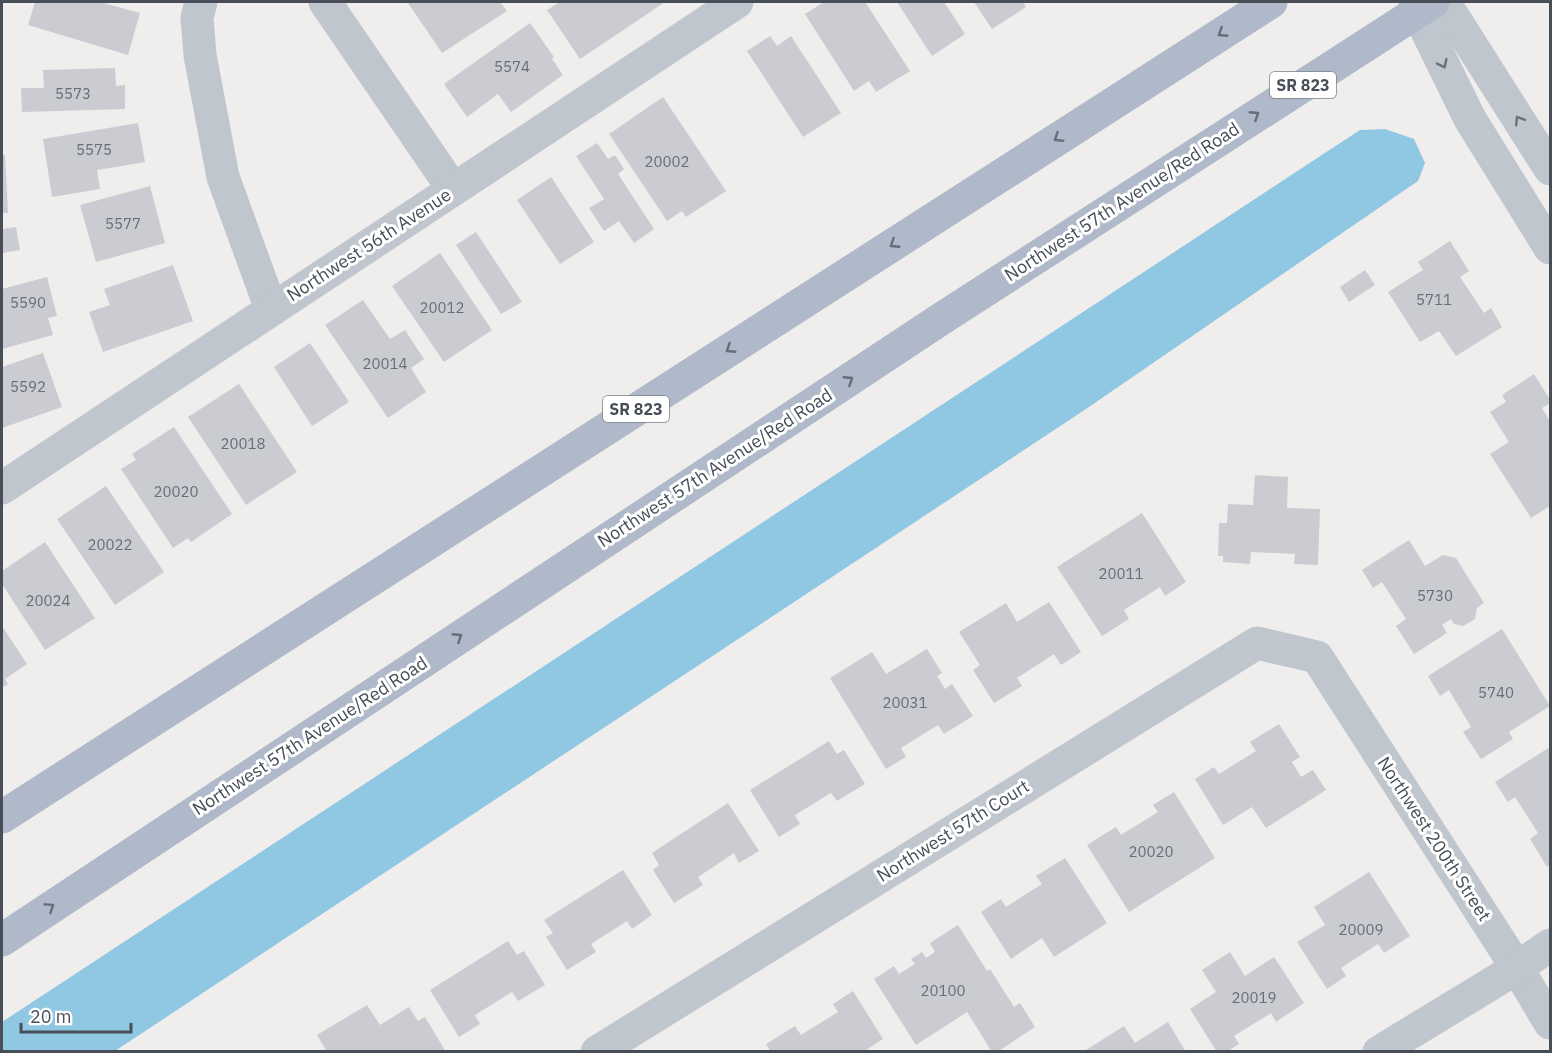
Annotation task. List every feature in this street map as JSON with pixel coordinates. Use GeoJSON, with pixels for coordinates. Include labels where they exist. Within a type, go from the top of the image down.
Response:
{"type":"FeatureCollection","features":[{"type":"Feature","properties":{"kind":"main road","name":"SR 823"},"geometry":{"type":"LineString","coordinates":[[2,817],[1271,2]]}},
{"type":"Feature","properties":{"kind":"main road","name":"Northwest 57th Avenue/Red Road"},"geometry":{"type":"LineString","coordinates":[[2,940],[941,319],[1427,4]]}},
{"type":"Feature","properties":{"kind":"street"},"geometry":{"type":"LineString","coordinates":[[201,2],[197,18],[200,55],[223,177],[271,309]]}},
{"type":"Feature","properties":{"kind":"street"},"geometry":{"type":"LineString","coordinates":[[324,2],[453,189]]}},
{"type":"Feature","properties":{"kind":"street","name":"Northwest 56th Avenue"},"geometry":{"type":"LineString","coordinates":[[2,488],[737,2]]}},
{"type":"Feature","properties":{"kind":"street"},"geometry":{"type":"LineString","coordinates":[[1427,4],[1551,169]]}},
{"type":"Feature","properties":{"kind":"street"},"geometry":{"type":"LineString","coordinates":[[1427,4],[1470,119],[1551,248]]}},
{"type":"Feature","properties":{"kind":"street","name":"Northwest 57th Court"},"geometry":{"type":"LineString","coordinates":[[597,1052],[1257,643],[1317,657]]}},
{"type":"Feature","properties":{"kind":"street","name":"Northwest 200th Street"},"geometry":{"type":"LineString","coordinates":[[1317,657],[1551,1023]]}},
{"type":"Feature","properties":{"kind":"street"},"geometry":{"type":"LineString","coordinates":[[1379,1052],[1551,945]]}},
{"type":"Feature","properties":{"kind":"water"},"geometry":{"type":"Polygon","coordinates":[[[1385,129],[1414,139],[1425,163],[1418,181],[1086,409],[115,1051],[2,1051],[2,1022],[1360,130],[1385,129]]]}},
{"type":"Feature","properties":{"kind":"building"},"geometry":{"type":"Polygon","coordinates":[[[35,2],[100,2],[140,13],[128,55],[28,25],[35,2]]]}},
{"type":"Feature","properties":{"kind":"building"},"geometry":{"type":"Polygon","coordinates":[[[500,2],[507,11],[442,53],[408,3],[500,2]]]}},
{"type":"Feature","properties":{"kind":"building"},"geometry":{"type":"Polygon","coordinates":[[[560,2],[665,2],[580,59],[547,10],[560,2]]]}},
{"type":"Feature","properties":{"kind":"building"},"geometry":{"type":"Polygon","coordinates":[[[824,2],[865,2],[910,71],[876,92],[869,81],[854,91],[805,14],[824,2]]]}},
{"type":"Feature","properties":{"kind":"building"},"geometry":{"type":"Polygon","coordinates":[[[897,2],[944,2],[965,34],[932,56],[897,2]]]}},
{"type":"Feature","properties":{"kind":"building"},"geometry":{"type":"Polygon","coordinates":[[[974,2],[1023,2],[1026,7],[992,29],[974,2]]]}},
{"type":"Feature","properties":{"kind":"building"},"geometry":{"type":"Polygon","coordinates":[[[530,23],[554,57],[552,59],[563,75],[511,112],[498,94],[467,117],[444,84],[530,23]]]}},
{"type":"Feature","properties":{"kind":"building"},"geometry":{"type":"Polygon","coordinates":[[[770,36],[777,46],[791,36],[841,113],[803,137],[747,51],[770,36]]]}},
{"type":"Feature","properties":{"kind":"building"},"geometry":{"type":"Polygon","coordinates":[[[115,68],[116,86],[125,85],[125,109],[22,112],[21,88],[44,88],[43,70],[115,68]]]}},
{"type":"Feature","properties":{"kind":"building"},"geometry":{"type":"Polygon","coordinates":[[[663,97],[726,191],[686,217],[682,211],[667,221],[609,134],[663,97]]]}},
{"type":"Feature","properties":{"kind":"building"},"geometry":{"type":"Polygon","coordinates":[[[138,123],[145,162],[97,170],[100,189],[52,197],[43,139],[138,123]]]}},
{"type":"Feature","properties":{"kind":"building"},"geometry":{"type":"Polygon","coordinates":[[[597,143],[608,159],[615,155],[624,169],[618,174],[654,229],[634,243],[619,221],[604,231],[589,208],[604,199],[576,156],[597,143]]]}},
{"type":"Feature","properties":{"kind":"building"},"geometry":{"type":"Polygon","coordinates":[[[2,155],[5,155],[8,213],[2,213],[2,155]]]}},
{"type":"Feature","properties":{"kind":"building"},"geometry":{"type":"Polygon","coordinates":[[[551,177],[594,242],[560,264],[517,200],[551,177]]]}},
{"type":"Feature","properties":{"kind":"building"},"geometry":{"type":"Polygon","coordinates":[[[150,186],[165,243],[96,262],[80,205],[150,186]]]}},
{"type":"Feature","properties":{"kind":"building"},"geometry":{"type":"Polygon","coordinates":[[[16,227],[20,250],[2,253],[2,229],[16,227]]]}},
{"type":"Feature","properties":{"kind":"building"},"geometry":{"type":"Polygon","coordinates":[[[476,232],[522,302],[501,314],[456,245],[476,232]]]}},
{"type":"Feature","properties":{"kind":"building"},"geometry":{"type":"Polygon","coordinates":[[[1450,241],[1469,271],[1460,277],[1484,313],[1491,308],[1502,327],[1456,356],[1439,331],[1420,342],[1388,292],[1423,270],[1418,262],[1450,241]]]}},
{"type":"Feature","properties":{"kind":"building"},"geometry":{"type":"Polygon","coordinates":[[[440,253],[492,330],[444,362],[392,286],[440,253]]]}},
{"type":"Feature","properties":{"kind":"building"},"geometry":{"type":"Polygon","coordinates":[[[173,265],[193,321],[103,352],[89,312],[110,305],[104,289],[173,265]]]}},
{"type":"Feature","properties":{"kind":"building"},"geometry":{"type":"Polygon","coordinates":[[[1365,270],[1375,285],[1349,302],[1340,287],[1365,270]]]}},
{"type":"Feature","properties":{"kind":"building"},"geometry":{"type":"Polygon","coordinates":[[[47,277],[57,316],[48,318],[53,335],[2,349],[2,289],[47,277]]]}},
{"type":"Feature","properties":{"kind":"building"},"geometry":{"type":"Polygon","coordinates":[[[363,300],[390,339],[405,330],[424,359],[411,368],[426,392],[388,418],[325,325],[363,300]]]}},
{"type":"Feature","properties":{"kind":"building"},"geometry":{"type":"Polygon","coordinates":[[[310,343],[349,402],[312,426],[274,367],[310,343]]]}},
{"type":"Feature","properties":{"kind":"building"},"geometry":{"type":"Polygon","coordinates":[[[43,353],[62,407],[2,428],[2,367],[43,353]]]}},
{"type":"Feature","properties":{"kind":"building"},"geometry":{"type":"Polygon","coordinates":[[[1534,374],[1550,400],[1550,403],[1542,408],[1550,421],[1550,506],[1531,518],[1490,454],[1509,442],[1490,412],[1506,402],[1502,395],[1534,374]]]}},
{"type":"Feature","properties":{"kind":"building"},"geometry":{"type":"Polygon","coordinates":[[[239,384],[297,472],[246,505],[188,417],[239,384]]]}},
{"type":"Feature","properties":{"kind":"building"},"geometry":{"type":"Polygon","coordinates":[[[174,427],[232,514],[191,542],[188,538],[173,548],[121,469],[136,460],[132,454],[174,427]]]}},
{"type":"Feature","properties":{"kind":"building"},"geometry":{"type":"Polygon","coordinates":[[[1255,475],[1288,477],[1287,508],[1320,509],[1318,565],[1294,564],[1295,554],[1251,552],[1250,564],[1223,562],[1223,556],[1218,556],[1219,523],[1227,523],[1228,504],[1253,505],[1255,475]]]}},
{"type":"Feature","properties":{"kind":"building"},"geometry":{"type":"Polygon","coordinates":[[[106,486],[164,572],[115,605],[57,519],[106,486]]]}},
{"type":"Feature","properties":{"kind":"building"},"geometry":{"type":"Polygon","coordinates":[[[1142,513],[1186,582],[1165,596],[1160,587],[1124,610],[1129,619],[1102,636],[1057,567],[1142,513]]]}},
{"type":"Feature","properties":{"kind":"building"},"geometry":{"type":"Polygon","coordinates":[[[1409,540],[1425,566],[1443,555],[1456,558],[1484,603],[1477,608],[1475,619],[1463,626],[1454,624],[1451,619],[1442,625],[1447,633],[1414,654],[1396,626],[1406,619],[1382,582],[1373,588],[1362,570],[1409,540]]]}},
{"type":"Feature","properties":{"kind":"building"},"geometry":{"type":"Polygon","coordinates":[[[45,542],[95,618],[45,650],[2,584],[2,571],[45,542]]]}},
{"type":"Feature","properties":{"kind":"building"},"geometry":{"type":"Polygon","coordinates":[[[1049,602],[1081,652],[1061,665],[1054,654],[1017,678],[1022,686],[994,703],[973,670],[980,665],[959,632],[1006,603],[1017,622],[1049,602]]]}},
{"type":"Feature","properties":{"kind":"building"},"geometry":{"type":"Polygon","coordinates":[[[2,626],[27,664],[5,679],[8,684],[2,688],[2,626]]]}},
{"type":"Feature","properties":{"kind":"building"},"geometry":{"type":"Polygon","coordinates":[[[1502,629],[1550,706],[1509,732],[1513,739],[1481,759],[1463,732],[1471,727],[1449,690],[1440,696],[1428,676],[1502,629]]]}},
{"type":"Feature","properties":{"kind":"building"},"geometry":{"type":"Polygon","coordinates":[[[927,649],[942,673],[937,676],[945,689],[952,684],[973,716],[944,734],[938,725],[901,748],[906,757],[886,769],[830,678],[872,652],[886,674],[927,649]]]}},
{"type":"Feature","properties":{"kind":"building"},"geometry":{"type":"Polygon","coordinates":[[[1279,724],[1300,757],[1292,762],[1301,777],[1313,770],[1326,790],[1266,828],[1252,807],[1223,825],[1195,779],[1214,767],[1219,774],[1256,751],[1250,742],[1279,724]]]}},
{"type":"Feature","properties":{"kind":"building"},"geometry":{"type":"Polygon","coordinates":[[[829,741],[837,754],[844,750],[865,784],[837,801],[831,793],[795,815],[800,824],[779,837],[750,790],[829,741]]]}},
{"type":"Feature","properties":{"kind":"building"},"geometry":{"type":"Polygon","coordinates":[[[1550,747],[1550,864],[1547,867],[1530,839],[1538,833],[1515,797],[1508,802],[1495,782],[1550,747]]]}},
{"type":"Feature","properties":{"kind":"building"},"geometry":{"type":"Polygon","coordinates":[[[1174,792],[1215,858],[1129,912],[1087,845],[1116,827],[1121,835],[1158,812],[1153,805],[1174,792]]]}},
{"type":"Feature","properties":{"kind":"building"},"geometry":{"type":"Polygon","coordinates":[[[728,803],[759,851],[739,863],[734,853],[698,877],[703,885],[674,903],[653,870],[659,865],[652,853],[728,803]]]}},
{"type":"Feature","properties":{"kind":"building"},"geometry":{"type":"Polygon","coordinates":[[[1065,858],[1107,923],[1054,957],[1042,938],[1011,959],[981,912],[1001,899],[1006,907],[1042,884],[1036,876],[1065,858]]]}},
{"type":"Feature","properties":{"kind":"building"},"geometry":{"type":"Polygon","coordinates":[[[623,870],[652,915],[632,929],[627,921],[591,944],[596,952],[567,970],[546,937],[553,933],[544,920],[623,870]]]}},
{"type":"Feature","properties":{"kind":"building"},"geometry":{"type":"Polygon","coordinates":[[[1369,872],[1410,936],[1384,953],[1378,944],[1341,968],[1346,976],[1327,989],[1297,942],[1325,925],[1314,907],[1369,872]]]}},
{"type":"Feature","properties":{"kind":"building"},"geometry":{"type":"Polygon","coordinates":[[[958,925],[987,971],[990,969],[1014,1007],[1020,1003],[1035,1027],[997,1052],[992,1052],[967,1012],[916,1045],[874,979],[894,966],[899,974],[915,964],[911,959],[922,952],[926,958],[935,952],[930,943],[958,925]]]}},
{"type":"Feature","properties":{"kind":"building"},"geometry":{"type":"Polygon","coordinates":[[[508,941],[517,955],[524,951],[545,985],[518,1001],[512,992],[475,1015],[480,1024],[459,1037],[430,990],[508,941]]]}},
{"type":"Feature","properties":{"kind":"building"},"geometry":{"type":"Polygon","coordinates":[[[1230,952],[1245,976],[1274,957],[1304,1003],[1276,1022],[1271,1013],[1234,1036],[1239,1044],[1226,1052],[1217,1052],[1190,1009],[1216,992],[1202,970],[1230,952]]]}},
{"type":"Feature","properties":{"kind":"building"},"geometry":{"type":"Polygon","coordinates":[[[853,991],[883,1039],[863,1052],[771,1052],[766,1044],[795,1026],[801,1035],[838,1012],[833,1004],[853,991]]]}},
{"type":"Feature","properties":{"kind":"building"},"geometry":{"type":"Polygon","coordinates":[[[367,1005],[380,1025],[409,1007],[418,1021],[425,1017],[446,1052],[327,1052],[317,1035],[367,1005]]]}},
{"type":"Feature","properties":{"kind":"building"},"geometry":{"type":"Polygon","coordinates":[[[1168,1022],[1186,1052],[1083,1052],[1124,1026],[1135,1043],[1168,1022]]]}}]}
